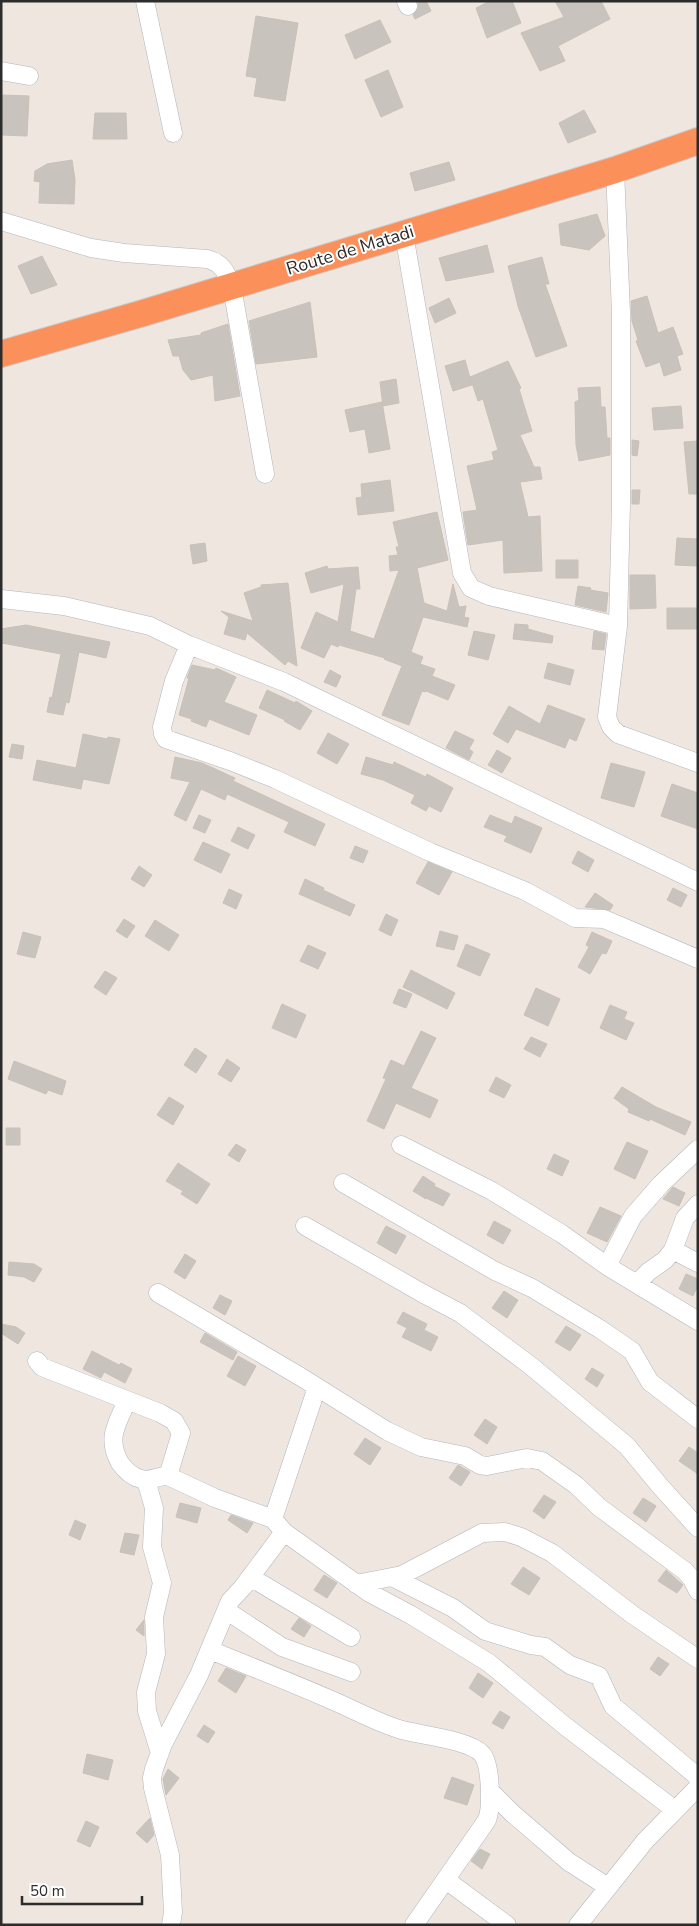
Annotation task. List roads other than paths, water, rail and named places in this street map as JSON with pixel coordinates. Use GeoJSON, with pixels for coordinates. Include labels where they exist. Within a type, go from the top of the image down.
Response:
{"type":"FeatureCollection","features":[{"type":"Feature","properties":{"kind":"highway","name":"Route de Matadi"},"geometry":{"type":"LineString","coordinates":[[1,354],[232,287],[615,170],[698,141]]}},
{"type":"Feature","properties":{"kind":"street"},"geometry":{"type":"LineString","coordinates":[[145,1],[173,133]]}},
{"type":"Feature","properties":{"kind":"street"},"geometry":{"type":"LineString","coordinates":[[1,71],[29,76]]}},
{"type":"Feature","properties":{"kind":"street"},"geometry":{"type":"LineString","coordinates":[[615,170],[621,313],[621,504],[618,626],[607,717],[611,727],[618,734],[698,763]]}},
{"type":"Feature","properties":{"kind":"street"},"geometry":{"type":"LineString","coordinates":[[1,221],[91,248],[124,253],[212,260],[224,267],[232,287],[265,474]]}},
{"type":"Feature","properties":{"kind":"street"},"geometry":{"type":"LineString","coordinates":[[404,234],[462,573],[471,588],[489,596],[618,626]]}},
{"type":"Feature","properties":{"kind":"street"},"geometry":{"type":"LineString","coordinates":[[1,599],[64,606],[150,626],[189,645],[284,682],[698,882]]}},
{"type":"Feature","properties":{"kind":"street"},"geometry":{"type":"LineString","coordinates":[[189,645],[174,681],[162,727],[166,739],[275,779],[430,852],[525,891],[575,918],[604,919],[698,959]]}},
{"type":"Feature","properties":{"kind":"street"},"geometry":{"type":"LineString","coordinates":[[401,1145],[492,1191],[562,1234],[607,1266],[698,1321]]}},
{"type":"Feature","properties":{"kind":"street"},"geometry":{"type":"LineString","coordinates":[[607,1266],[633,1216],[661,1184],[694,1159]]}},
{"type":"Feature","properties":{"kind":"street"},"geometry":{"type":"LineString","coordinates":[[343,1183],[495,1271],[532,1288],[600,1329],[632,1351],[650,1382],[698,1419]]}},
{"type":"Feature","properties":{"kind":"street"},"geometry":{"type":"LineString","coordinates":[[637,1284],[648,1272],[665,1260],[673,1250],[685,1218],[698,1204]]}},
{"type":"Feature","properties":{"kind":"street"},"geometry":{"type":"LineString","coordinates":[[305,1226],[460,1313],[531,1366],[617,1435],[698,1528]]}},
{"type":"Feature","properties":{"kind":"street"},"geometry":{"type":"LineString","coordinates":[[673,1250],[698,1263]]}},
{"type":"Feature","properties":{"kind":"street"},"geometry":{"type":"LineString","coordinates":[[158,1293],[387,1431],[421,1447],[465,1456],[480,1465],[487,1466],[527,1458],[542,1461],[576,1485],[599,1507],[685,1571],[692,1578],[698,1591]]}},
{"type":"Feature","properties":{"kind":"street"},"geometry":{"type":"LineString","coordinates":[[37,1361],[42,1367],[160,1413],[174,1421],[180,1430],[175,1457],[168,1476]]}},
{"type":"Feature","properties":{"kind":"street"},"geometry":{"type":"LineString","coordinates":[[171,1925],[173,1912],[170,1855],[152,1778],[160,1753],[210,1650],[232,1597],[250,1577],[278,1526],[316,1387]]}},
{"type":"Feature","properties":{"kind":"street"},"geometry":{"type":"LineString","coordinates":[[127,1401],[113,1435],[114,1450],[124,1468],[131,1474],[146,1480],[168,1476],[278,1526],[380,1600],[411,1615],[488,1663],[565,1726],[675,1810]]}},
{"type":"Feature","properties":{"kind":"street"},"geometry":{"type":"LineString","coordinates":[[146,1480],[154,1508],[152,1547],[162,1583],[154,1617],[156,1654],[146,1692],[147,1711],[160,1753]]}},
{"type":"Feature","properties":{"kind":"street"},"geometry":{"type":"LineString","coordinates":[[356,1584],[394,1578],[411,1571],[482,1533],[505,1532],[521,1537],[552,1553],[633,1615],[696,1654]]}},
{"type":"Feature","properties":{"kind":"street"},"geometry":{"type":"LineString","coordinates":[[250,1577],[351,1637]]}},
{"type":"Feature","properties":{"kind":"street"},"geometry":{"type":"LineString","coordinates":[[394,1578],[453,1608],[485,1631],[531,1645],[545,1647],[570,1665],[599,1676],[614,1706],[698,1777]]}},
{"type":"Feature","properties":{"kind":"street"},"geometry":{"type":"LineString","coordinates":[[227,1610],[282,1647],[351,1672]]}},
{"type":"Feature","properties":{"kind":"street"},"geometry":{"type":"LineString","coordinates":[[210,1650],[328,1698],[393,1727],[438,1736],[473,1748],[482,1754],[491,1792],[491,1811],[488,1820],[414,1925]]}},
{"type":"Feature","properties":{"kind":"street"},"geometry":{"type":"LineString","coordinates":[[578,1925],[645,1842],[698,1787]]}},
{"type":"Feature","properties":{"kind":"street"},"geometry":{"type":"LineString","coordinates":[[491,1792],[512,1813],[569,1862],[608,1887]]}},
{"type":"Feature","properties":{"kind":"street"},"geometry":{"type":"LineString","coordinates":[[446,1880],[503,1924]]}}]}
